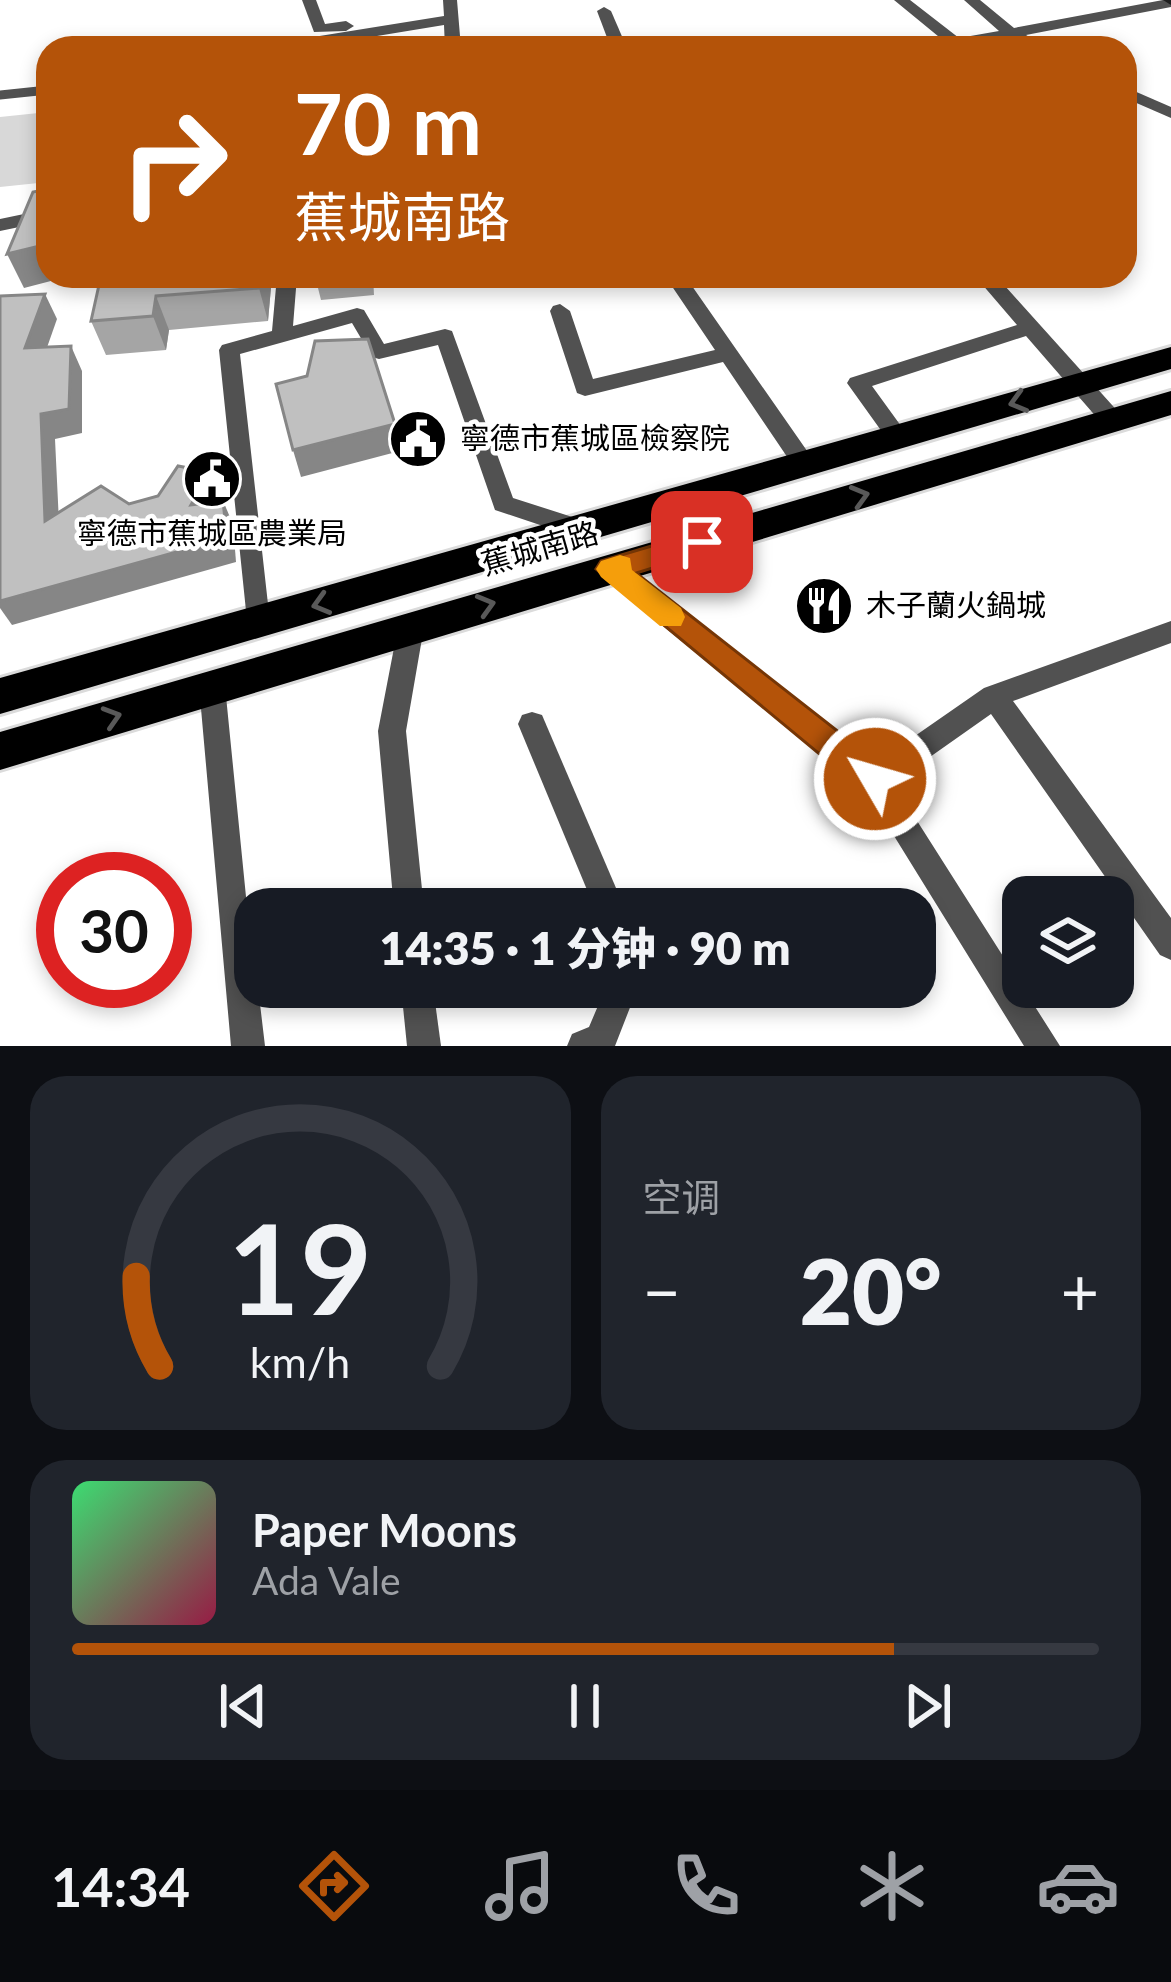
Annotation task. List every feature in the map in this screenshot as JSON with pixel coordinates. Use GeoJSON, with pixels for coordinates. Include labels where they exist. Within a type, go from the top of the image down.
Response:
{"type":"FeatureCollection","features":[{"type":"Feature","properties":{"kind":"highway","name":"蕉城南路"},"geometry":{"type":"LineString","coordinates":[[0,696],[1171,358]]}},
{"type":"Feature","properties":{"kind":"highway","name":"蕉城南路"},"geometry":{"type":"LineString","coordinates":[[1,757],[212,686],[1171,404]]}},
{"type":"Feature","properties":{"kind":"street"},"geometry":{"type":"LineString","coordinates":[[309,0],[319,29],[450,10]]}},
{"type":"Feature","properties":{"kind":"street"},"geometry":{"type":"LineString","coordinates":[[901,0],[946,36]]}},
{"type":"Feature","properties":{"kind":"street"},"geometry":{"type":"LineString","coordinates":[[971,0],[1017,36]]}},
{"type":"Feature","properties":{"kind":"street"},"geometry":{"type":"LineString","coordinates":[[996,36],[1171,1]]}},
{"type":"Feature","properties":{"kind":"street"},"geometry":{"type":"LineString","coordinates":[[331,36],[450,10]]}},
{"type":"Feature","properties":{"kind":"street"},"geometry":{"type":"LineString","coordinates":[[604,11],[614,36]]}},
{"type":"Feature","properties":{"kind":"street"},"geometry":{"type":"LineString","coordinates":[[1137,97],[1171,113]]}},
{"type":"Feature","properties":{"kind":"street"},"geometry":{"type":"LineString","coordinates":[[0,225],[36,218]]}},
{"type":"Feature","properties":{"kind":"street"},"geometry":{"type":"LineString","coordinates":[[282,336],[286,288]]}},
{"type":"Feature","properties":{"kind":"street"},"geometry":{"type":"LineString","coordinates":[[684,288],[804,464]]}},
{"type":"Feature","properties":{"kind":"street"},"geometry":{"type":"LineString","coordinates":[[996,288],[1113,421]]}},
{"type":"Feature","properties":{"kind":"street"},"geometry":{"type":"LineString","coordinates":[[560,310],[585,388],[728,354]]}},
{"type":"Feature","properties":{"kind":"street"},"geometry":{"type":"LineString","coordinates":[[257,622],[229,350],[357,316],[379,352],[446,336],[503,504],[579,529]]}},
{"type":"Feature","properties":{"kind":"street"},"geometry":{"type":"LineString","coordinates":[[898,437],[858,383],[1033,327]]}},
{"type":"Feature","properties":{"kind":"street"},"geometry":{"type":"LineString","coordinates":[[610,569],[875,779],[1043,1046]]}},
{"type":"Feature","properties":{"kind":"street"},"geometry":{"type":"LineString","coordinates":[[408,888],[392,731],[411,627]]}},
{"type":"Feature","properties":{"kind":"street"},"geometry":{"type":"LineString","coordinates":[[875,779],[994,696],[1171,632]]}},
{"type":"Feature","properties":{"kind":"street"},"geometry":{"type":"LineString","coordinates":[[212,686],[248,1046]]}},
{"type":"Feature","properties":{"kind":"street"},"geometry":{"type":"LineString","coordinates":[[994,696],[1171,944]]}},
{"type":"Feature","properties":{"kind":"street"},"geometry":{"type":"LineString","coordinates":[[532,724],[601,888]]}},
{"type":"Feature","properties":{"kind":"street"},"geometry":{"type":"LineString","coordinates":[[419,1008],[424,1046]]}},
{"type":"Feature","properties":{"kind":"street"},"geometry":{"type":"LineString","coordinates":[[584,1046],[601,1040],[614,1008]]}},
{"type":"Feature","properties":{"kind":"lane"},"geometry":{"type":"LineString","coordinates":[[0,95],[36,91]]}},
{"type":"Feature","properties":{"kind":"shaded area"},"geometry":{"type":"Polygon","coordinates":[[[36,113],[36,183],[0,187],[0,117],[36,113]]]}},
{"type":"Feature","properties":{"kind":"building"},"geometry":{"type":"Polygon","coordinates":[[[33,192],[36,247],[7,254],[33,192]]]}},
{"type":"Feature","properties":{"kind":"building"},"geometry":{"type":"Polygon","coordinates":[[[98,288],[259,288],[156,296],[153,316],[91,321],[98,288]]]}},
{"type":"Feature","properties":{"kind":"building"},"geometry":{"type":"Polygon","coordinates":[[[45,294],[25,348],[71,346],[69,409],[41,414],[45,521],[101,486],[129,504],[158,496],[178,466],[210,472],[191,505],[223,501],[227,538],[0,601],[0,296],[45,294]]]}},
{"type":"Feature","properties":{"kind":"building"},"geometry":{"type":"Polygon","coordinates":[[[368,339],[395,424],[293,450],[276,384],[307,376],[315,341],[368,339]]]}},
{"type":"Feature","properties":{"kind":"slow traffic"},"geometry":{"type":"LineString","coordinates":[[620,566],[610,569],[670,617]]}},
{"type":"Feature","properties":{"kind":"place","name":"寧德市蕉城區檢察院"},"geometry":{"type":"Point","coordinates":[418,439]}},
{"type":"Feature","properties":{"kind":"place","name":"寧德市蕉城區農業局"},"geometry":{"type":"Point","coordinates":[212,479]}},
{"type":"Feature","properties":{"kind":"place","name":"木子蘭火鍋城"},"geometry":{"type":"Point","coordinates":[824,606]}},
{"type":"Feature","properties":{"kind":"route"},"geometry":{"type":"LineString","coordinates":[[702,542],[610,569],[875,779]]}}]}
